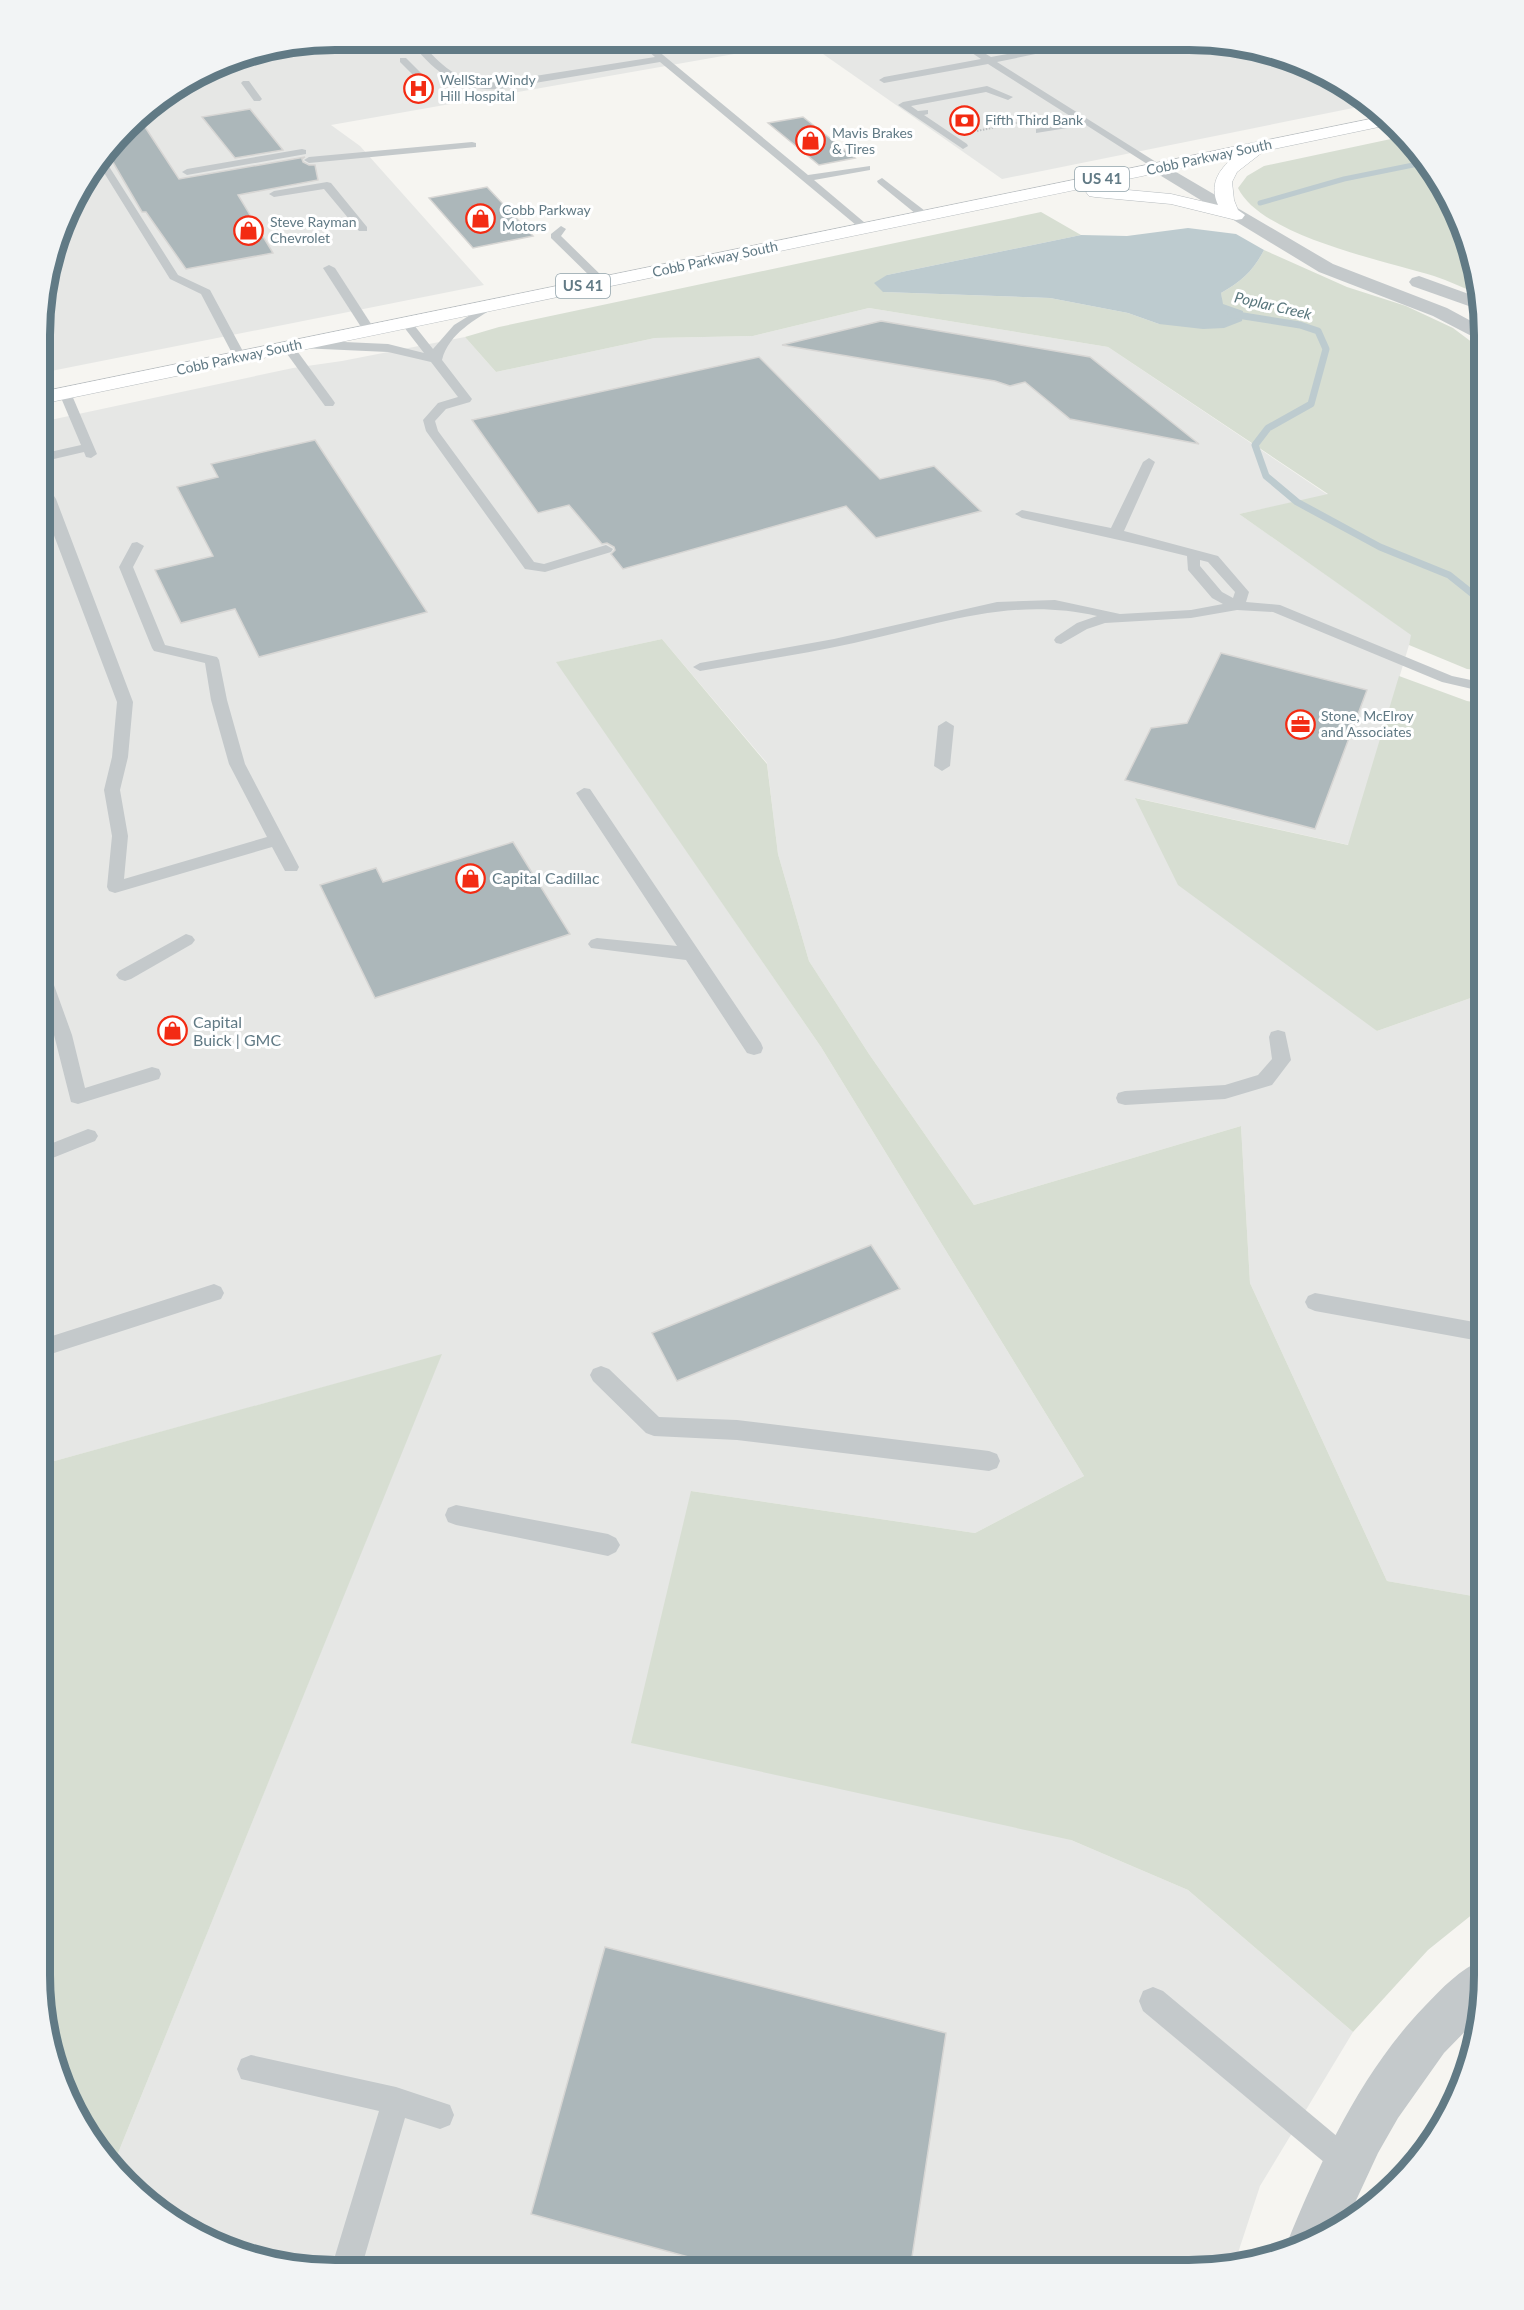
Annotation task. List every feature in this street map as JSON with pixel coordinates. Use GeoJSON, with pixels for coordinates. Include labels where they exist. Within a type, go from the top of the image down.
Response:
{"type":"FeatureCollection","features":[{"type":"Feature","properties":{"kind":"main road","name":"Cobb Parkway South"},"geometry":{"type":"LineString","coordinates":[[50,396],[1379,122]]}},
{"type":"Feature","properties":{"kind":"main road"},"geometry":{"type":"LineString","coordinates":[[1233,213],[1222,191],[1224,177],[1241,159],[1263,146]]}},
{"type":"Feature","properties":{"kind":"main road"},"geometry":{"type":"LineString","coordinates":[[1045,191],[1151,196],[1233,213]]}},
{"type":"Feature","properties":{"kind":"street"},"geometry":{"type":"LineString","coordinates":[[1159,167],[1326,268],[1440,312],[1474,331]]}},
{"type":"Feature","properties":{"kind":"street"},"geometry":{"type":"LineString","coordinates":[[1303,254],[1340,260],[1395,275],[1473,302]]}},
{"type":"Feature","properties":{"kind":"street"},"geometry":{"type":"LineString","coordinates":[[1317,2230],[1347,2163],[1391,2085],[1425,2039],[1474,1990]]}},
{"type":"Feature","properties":{"kind":"lane"},"geometry":{"type":"LineString","coordinates":[[423,50],[455,81],[480,87],[499,86],[660,58]]}},
{"type":"Feature","properties":{"kind":"lane"},"geometry":{"type":"LineString","coordinates":[[652,50],[866,228]]}},
{"type":"Feature","properties":{"kind":"lane"},"geometry":{"type":"LineString","coordinates":[[973,50],[1159,167]]}},
{"type":"Feature","properties":{"kind":"lane"},"geometry":{"type":"LineString","coordinates":[[1008,97],[987,89],[908,96],[884,80],[1045,50]]}},
{"type":"Feature","properties":{"kind":"lane"},"geometry":{"type":"LineString","coordinates":[[403,60],[418,75]]}},
{"type":"Feature","properties":{"kind":"lane"},"geometry":{"type":"LineString","coordinates":[[246,84],[257,99]]}},
{"type":"Feature","properties":{"kind":"lane"},"geometry":{"type":"LineString","coordinates":[[988,101],[1038,91]]}},
{"type":"Feature","properties":{"kind":"lane"},"geometry":{"type":"LineString","coordinates":[[908,96],[903,105],[921,113],[963,146]]}},
{"type":"Feature","properties":{"kind":"lane"},"geometry":{"type":"LineString","coordinates":[[1039,131],[1087,122]]}},
{"type":"Feature","properties":{"kind":"lane"},"geometry":{"type":"LineString","coordinates":[[186,172],[306,156],[472,145]]}},
{"type":"Feature","properties":{"kind":"lane"},"geometry":{"type":"LineString","coordinates":[[430,159],[442,153],[437,148]]}},
{"type":"Feature","properties":{"kind":"lane"},"geometry":{"type":"LineString","coordinates":[[105,165],[174,276],[206,292],[240,357]]}},
{"type":"Feature","properties":{"kind":"lane"},"geometry":{"type":"LineString","coordinates":[[806,178],[866,168]]}},
{"type":"Feature","properties":{"kind":"lane"},"geometry":{"type":"LineString","coordinates":[[882,181],[925,216]]}},
{"type":"Feature","properties":{"kind":"lane"},"geometry":{"type":"LineString","coordinates":[[274,194],[327,185],[363,229]]}},
{"type":"Feature","properties":{"kind":"lane"},"geometry":{"type":"LineString","coordinates":[[561,229],[555,236],[602,282]]}},
{"type":"Feature","properties":{"kind":"lane"},"geometry":{"type":"LineString","coordinates":[[329,268],[369,330]]}},
{"type":"Feature","properties":{"kind":"lane"},"geometry":{"type":"LineString","coordinates":[[436,360],[441,346],[449,336],[493,304]]}},
{"type":"Feature","properties":{"kind":"lane"},"geometry":{"type":"LineString","coordinates":[[406,322],[466,399],[442,406],[429,420],[432,431],[530,566],[545,568],[606,549]]}},
{"type":"Feature","properties":{"kind":"lane"},"geometry":{"type":"LineString","coordinates":[[294,345],[388,348],[436,360]]}},
{"type":"Feature","properties":{"kind":"lane"},"geometry":{"type":"LineString","coordinates":[[294,345],[329,403]]}},
{"type":"Feature","properties":{"kind":"lane"},"geometry":{"type":"LineString","coordinates":[[50,457],[90,450],[65,393]]}},
{"type":"Feature","properties":{"kind":"lane"},"geometry":{"type":"LineString","coordinates":[[1116,533],[1149,462]]}},
{"type":"Feature","properties":{"kind":"lane"},"geometry":{"type":"LineString","coordinates":[[50,503],[125,702],[120,758],[112,790],[120,836],[115,887],[277,840]]}},
{"type":"Feature","properties":{"kind":"lane"},"geometry":{"type":"LineString","coordinates":[[1022,514],[1096,531],[1116,533],[1213,559],[1242,591],[1237,606]]}},
{"type":"Feature","properties":{"kind":"lane"},"geometry":{"type":"LineString","coordinates":[[137,546],[126,567],[159,648],[212,660],[219,700],[237,764],[291,867]]}},
{"type":"Feature","properties":{"kind":"lane"},"geometry":{"type":"LineString","coordinates":[[1194,554],[1193,567],[1217,595],[1237,606]]}},
{"type":"Feature","properties":{"kind":"lane"},"geometry":{"type":"LineString","coordinates":[[700,667],[1044,604],[1079,607],[1122,618]]}},
{"type":"Feature","properties":{"kind":"lane"},"geometry":{"type":"LineString","coordinates":[[1061,640],[1082,626],[1102,620],[1191,614],[1237,606],[1275,608],[1448,679],[1474,685]]}},
{"type":"Feature","properties":{"kind":"lane"},"geometry":{"type":"LineString","coordinates":[[942,766],[946,726]]}},
{"type":"Feature","properties":{"kind":"lane"},"geometry":{"type":"LineString","coordinates":[[584,793],[754,1048]]}},
{"type":"Feature","properties":{"kind":"lane"},"geometry":{"type":"LineString","coordinates":[[125,975],[186,940]]}},
{"type":"Feature","properties":{"kind":"lane"},"geometry":{"type":"LineString","coordinates":[[597,944],[691,954]]}},
{"type":"Feature","properties":{"kind":"lane"},"geometry":{"type":"LineString","coordinates":[[50,1001],[63,1035],[78,1097],[152,1074]]}},
{"type":"Feature","properties":{"kind":"lane"},"geometry":{"type":"LineString","coordinates":[[1125,1098],[1225,1092],[1265,1080],[1282,1060],[1278,1037]]}},
{"type":"Feature","properties":{"kind":"lane"},"geometry":{"type":"LineString","coordinates":[[50,1152],[88,1136]]}},
{"type":"Feature","properties":{"kind":"lane"},"geometry":{"type":"LineString","coordinates":[[54,1344],[214,1293]]}},
{"type":"Feature","properties":{"kind":"lane"},"geometry":{"type":"LineString","coordinates":[[1316,1302],[1474,1331]]}},
{"type":"Feature","properties":{"kind":"lane"},"geometry":{"type":"LineString","coordinates":[[601,1374],[654,1426],[737,1430],[989,1461]]}},
{"type":"Feature","properties":{"kind":"lane"},"geometry":{"type":"LineString","coordinates":[[456,1515],[608,1545]]}},
{"type":"Feature","properties":{"kind":"lane"},"geometry":{"type":"LineString","coordinates":[[1153,2001],[1347,2163]]}},
{"type":"Feature","properties":{"kind":"lane"},"geometry":{"type":"LineString","coordinates":[[251,2069],[396,2101],[440,2115]]}},
{"type":"Feature","properties":{"kind":"lane"},"geometry":{"type":"LineString","coordinates":[[349,2260],[396,2101]]}},
{"type":"Feature","properties":{"kind":"path"},"geometry":{"type":"LineString","coordinates":[[973,132],[1029,120]]}},
{"type":"Feature","properties":{"kind":"shaded area","name":"Steve Rayman Chevrolet"},"geometry":{"type":"Polygon","coordinates":[[[316,50],[757,50],[331,125],[360,146],[484,285],[50,371],[50,316],[55,279],[71,225],[88,192],[108,161],[147,120],[176,98],[225,71],[261,59],[316,50]]]}},
{"type":"Feature","properties":{"kind":"shaded area"},"geometry":{"type":"Polygon","coordinates":[[[817,50],[1208,50],[1263,59],[1299,71],[1361,106],[1002,179],[817,50]]]}},
{"type":"Feature","properties":{"kind":"shaded area"},"geometry":{"type":"Polygon","coordinates":[[[1396,138],[1416,161],[1445,208],[1465,261],[1471,291],[1434,276],[1326,244],[1271,220],[1251,205],[1238,188],[1247,176],[1264,166],[1396,138]]]}},
{"type":"Feature","properties":{"kind":"shaded area"},"geometry":{"type":"Polygon","coordinates":[[[1041,212],[1081,235],[887,275],[883,292],[1050,298],[1128,313],[1159,324],[1222,304],[1221,293],[1246,275],[1264,250],[1347,287],[1406,306],[1453,328],[1474,344],[1474,670],[1409,645],[1411,635],[1239,514],[1328,494],[1108,347],[869,308],[753,336],[655,338],[496,372],[465,337],[499,327],[1041,212]]]}},
{"type":"Feature","properties":{"kind":"shaded area"},"geometry":{"type":"Polygon","coordinates":[[[1188,228],[1236,234],[1264,250],[1246,275],[1221,293],[1223,304],[1243,311],[1242,321],[1224,328],[1203,329],[1159,324],[1128,313],[1050,298],[883,292],[874,283],[887,275],[1081,235],[1127,236],[1188,228]]]}},
{"type":"Feature","properties":{"kind":"shaded area"},"geometry":{"type":"Polygon","coordinates":[[[869,308],[1108,347],[1328,495],[1239,514],[1412,635],[1349,845],[1136,798],[1377,1031],[1474,997],[1474,1596],[1387,1581],[1250,1283],[1241,1126],[974,1205],[869,1054],[809,961],[778,854],[767,763],[662,639],[557,662],[821,1047],[1084,1476],[975,1533],[691,1491],[1071,1840],[1188,1890],[1353,2032],[1260,2186],[1237,2256],[1208,2260],[316,2260],[261,2251],[208,2231],[161,2202],[116,2158],[441,1355],[50,1462],[50,420],[293,368],[342,361],[465,337],[496,372],[655,338],[753,336],[869,308]]]}},
{"type":"Feature","properties":{"kind":"shaded area"},"geometry":{"type":"Polygon","coordinates":[[[662,639],[767,764],[778,854],[809,961],[869,1054],[974,1205],[1241,1126],[1250,1283],[1387,1581],[1474,1596],[1474,1913],[1428,1950],[1353,2032],[1188,1890],[1071,1840],[631,1743],[691,1491],[975,1533],[1084,1476],[821,1047],[556,662],[662,639]]]}},
{"type":"Feature","properties":{"kind":"shaded area"},"geometry":{"type":"Polygon","coordinates":[[[1399,676],[1474,702],[1474,997],[1377,1031],[1178,885],[1135,798],[1348,845],[1399,676]]]}},
{"type":"Feature","properties":{"kind":"shaded area"},"geometry":{"type":"Polygon","coordinates":[[[442,1354],[116,2158],[88,2118],[71,2085],[59,2049],[50,1994],[50,1462],[442,1354]]]}},
{"type":"Feature","properties":{"kind":"building"},"geometry":{"type":"Polygon","coordinates":[[[250,109],[283,150],[235,158],[202,117],[250,109]]]}},
{"type":"Feature","properties":{"kind":"building","name":"Mavis Brakes & Tires"},"geometry":{"type":"Polygon","coordinates":[[[803,117],[855,158],[819,165],[768,123],[803,117]]]}},
{"type":"Feature","properties":{"kind":"building"},"geometry":{"type":"Polygon","coordinates":[[[145,127],[179,179],[305,157],[302,159],[303,162],[315,165],[318,180],[238,195],[273,253],[186,269],[146,212],[142,212],[111,158],[138,128],[145,127]]]}},
{"type":"Feature","properties":{"kind":"building","name":"Cobb Parkway Motors"},"geometry":{"type":"Polygon","coordinates":[[[487,187],[533,236],[473,248],[429,198],[487,187]]]}},
{"type":"Feature","properties":{"kind":"building"},"geometry":{"type":"Polygon","coordinates":[[[881,321],[1090,357],[1199,444],[1070,419],[1025,382],[1010,386],[995,381],[782,345],[881,321]]]}},
{"type":"Feature","properties":{"kind":"building"},"geometry":{"type":"Polygon","coordinates":[[[759,357],[880,479],[934,466],[981,511],[876,538],[846,506],[623,569],[611,554],[615,550],[614,547],[607,543],[602,544],[569,505],[538,513],[472,420],[759,357]]]}},
{"type":"Feature","properties":{"kind":"building"},"geometry":{"type":"Polygon","coordinates":[[[315,440],[427,612],[259,657],[235,609],[181,623],[155,570],[213,556],[177,487],[218,477],[211,464],[315,440]]]}},
{"type":"Feature","properties":{"kind":"building"},"geometry":{"type":"Polygon","coordinates":[[[1221,653],[1367,690],[1315,829],[1125,780],[1151,728],[1187,723],[1221,653]]]}},
{"type":"Feature","properties":{"kind":"building"},"geometry":{"type":"Polygon","coordinates":[[[513,842],[570,934],[375,998],[320,885],[376,868],[383,882],[513,842]]]}},
{"type":"Feature","properties":{"kind":"building"},"geometry":{"type":"Polygon","coordinates":[[[871,1245],[900,1289],[677,1381],[652,1333],[871,1245]]]}},
{"type":"Feature","properties":{"kind":"building"},"geometry":{"type":"Polygon","coordinates":[[[605,1947],[946,2033],[912,2260],[699,2260],[531,2214],[605,1947]]]}},
{"type":"Feature","properties":{"kind":"waterway","name":"Poplar Creek"},"geometry":{"type":"LineString","coordinates":[[1260,203],[1344,179],[1418,164]]}},
{"type":"Feature","properties":{"kind":"waterway","name":"Poplar Creek"},"geometry":{"type":"LineString","coordinates":[[1231,314],[1300,325],[1318,331],[1326,349],[1311,404],[1268,428],[1255,445],[1266,476],[1297,502],[1380,547],[1449,575],[1474,595]]}},
{"type":"Feature","properties":{"kind":"place","name":"WellStar Windy Hill Hospital"},"geometry":{"type":"Point","coordinates":[419,88]}},
{"type":"Feature","properties":{"kind":"place","name":"Fifth Third Bank"},"geometry":{"type":"Point","coordinates":[964,120]}},
{"type":"Feature","properties":{"kind":"place","name":"Mavis Brakes & Tires"},"geometry":{"type":"Point","coordinates":[811,141]}},
{"type":"Feature","properties":{"kind":"place","name":"Cobb Parkway Motors"},"geometry":{"type":"Point","coordinates":[481,218]}},
{"type":"Feature","properties":{"kind":"place","name":"Steve Rayman Chevrolet"},"geometry":{"type":"Point","coordinates":[249,230]}},
{"type":"Feature","properties":{"kind":"place","name":"Stone, McElroy and Associates"},"geometry":{"type":"Point","coordinates":[1300,724]}},
{"type":"Feature","properties":{"kind":"place","name":"Capital Cadillac"},"geometry":{"type":"Point","coordinates":[471,878]}},
{"type":"Feature","properties":{"kind":"place","name":"Capital Buick | GMC"},"geometry":{"type":"Point","coordinates":[172,1031]}}]}
